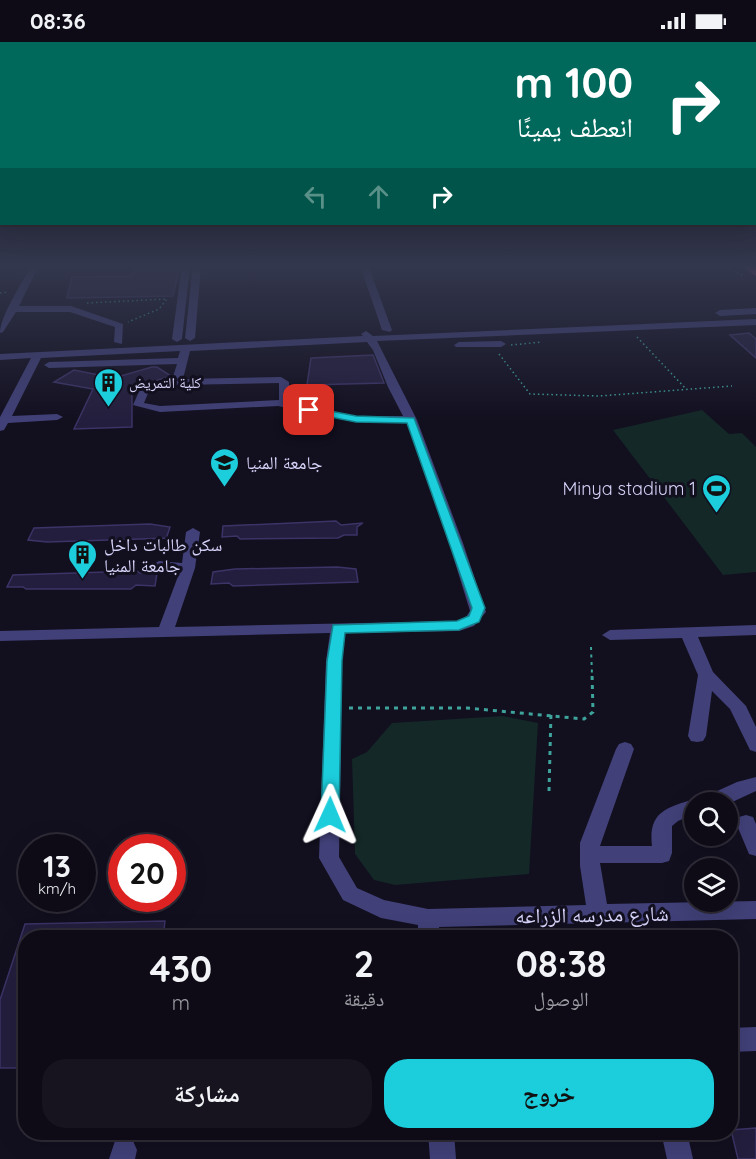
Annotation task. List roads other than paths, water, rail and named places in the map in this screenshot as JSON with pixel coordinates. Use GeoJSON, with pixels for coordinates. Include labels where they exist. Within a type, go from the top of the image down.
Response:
{"type":"FeatureCollection","features":[{"type":"Feature","properties":{"kind":"street"},"geometry":{"type":"LineString","coordinates":[[94,317],[120,326],[119,342]]}},
{"type":"Feature","properties":{"kind":"street"},"geometry":{"type":"LineString","coordinates":[[177,339],[180,317]]}},
{"type":"Feature","properties":{"kind":"street"},"geometry":{"type":"LineString","coordinates":[[177,382],[183,367],[182,361],[188,343],[191,317]]}},
{"type":"Feature","properties":{"kind":"street"},"geometry":{"type":"LineString","coordinates":[[382,317],[387,330]]}},
{"type":"Feature","properties":{"kind":"street"},"geometry":{"type":"LineString","coordinates":[[34,361],[188,343],[364,331],[636,317]]}},
{"type":"Feature","properties":{"kind":"street"},"geometry":{"type":"LineString","coordinates":[[638,317],[646,325]]}},
{"type":"Feature","properties":{"kind":"street"},"geometry":{"type":"LineString","coordinates":[[375,344],[646,325],[751,322]]}},
{"type":"Feature","properties":{"kind":"street"},"geometry":{"type":"LineString","coordinates":[[0,636],[459,626],[469,623],[478,612],[456,543],[411,420],[393,387],[375,344],[364,331]]}},
{"type":"Feature","properties":{"kind":"street"},"geometry":{"type":"LineString","coordinates":[[0,347],[177,339],[188,343],[501,344]]}},
{"type":"Feature","properties":{"kind":"street"},"geometry":{"type":"LineString","coordinates":[[0,357],[34,361],[182,361]]}},
{"type":"Feature","properties":{"kind":"street"},"geometry":{"type":"LineString","coordinates":[[2,424],[34,361]]}},
{"type":"Feature","properties":{"kind":"street"},"geometry":{"type":"LineString","coordinates":[[284,404],[284,382],[280,380],[177,382],[146,389],[140,396],[138,405],[149,409],[284,404],[356,419],[411,420]]}},
{"type":"Feature","properties":{"kind":"street"},"geometry":{"type":"LineString","coordinates":[[2,424],[57,417]]}},
{"type":"Feature","properties":{"kind":"street"},"geometry":{"type":"LineString","coordinates":[[165,632],[188,568],[193,532]]}},
{"type":"Feature","properties":{"kind":"street"},"geometry":{"type":"LineString","coordinates":[[159,565],[188,568]]}},
{"type":"Feature","properties":{"kind":"street","name":"شارع مدرسه الزراعه"},"geometry":{"type":"LineString","coordinates":[[338,628],[332,709],[328,858],[350,894],[429,928],[598,914],[756,910]]}},
{"type":"Feature","properties":{"kind":"street"},"geometry":{"type":"LineString","coordinates":[[610,634],[756,630]]}},
{"type":"Feature","properties":{"kind":"street"},"geometry":{"type":"LineString","coordinates":[[688,632],[706,675],[736,706],[756,745]]}},
{"type":"Feature","properties":{"kind":"street"},"geometry":{"type":"LineString","coordinates":[[697,736],[706,675]]}},
{"type":"Feature","properties":{"kind":"street"},"geometry":{"type":"LineString","coordinates":[[598,914],[589,854],[590,843],[625,749]]}},
{"type":"Feature","properties":{"kind":"street"},"geometry":{"type":"LineString","coordinates":[[734,792],[745,784],[756,784]]}},
{"type":"Feature","properties":{"kind":"street"},"geometry":{"type":"LineString","coordinates":[[589,854],[662,855],[661,826],[670,814],[684,810]]}},
{"type":"Feature","properties":{"kind":"street"},"geometry":{"type":"LineString","coordinates":[[746,823],[756,848]]}},
{"type":"Feature","properties":{"kind":"street"},"geometry":{"type":"LineString","coordinates":[[738,1040],[756,1039]]}},
{"type":"Feature","properties":{"kind":"street"},"geometry":{"type":"LineString","coordinates":[[442,1140],[443,1159]]}},
{"type":"Feature","properties":{"kind":"street"},"geometry":{"type":"LineString","coordinates":[[676,1140],[680,1159]]}},
{"type":"Feature","properties":{"kind":"place","name":"كلية التمريض"},"geometry":{"type":"Point","coordinates":[108,408]}},
{"type":"Feature","properties":{"kind":"place","name":"جامعة المنيا"},"geometry":{"type":"Point","coordinates":[225,488]}},
{"type":"Feature","properties":{"kind":"place","name":"Minya stadium 1"},"geometry":{"type":"Point","coordinates":[717,514]}},
{"type":"Feature","properties":{"kind":"place","name":"سكن طالبات داخل جامعة المنيا"},"geometry":{"type":"Point","coordinates":[83,580]}}]}
